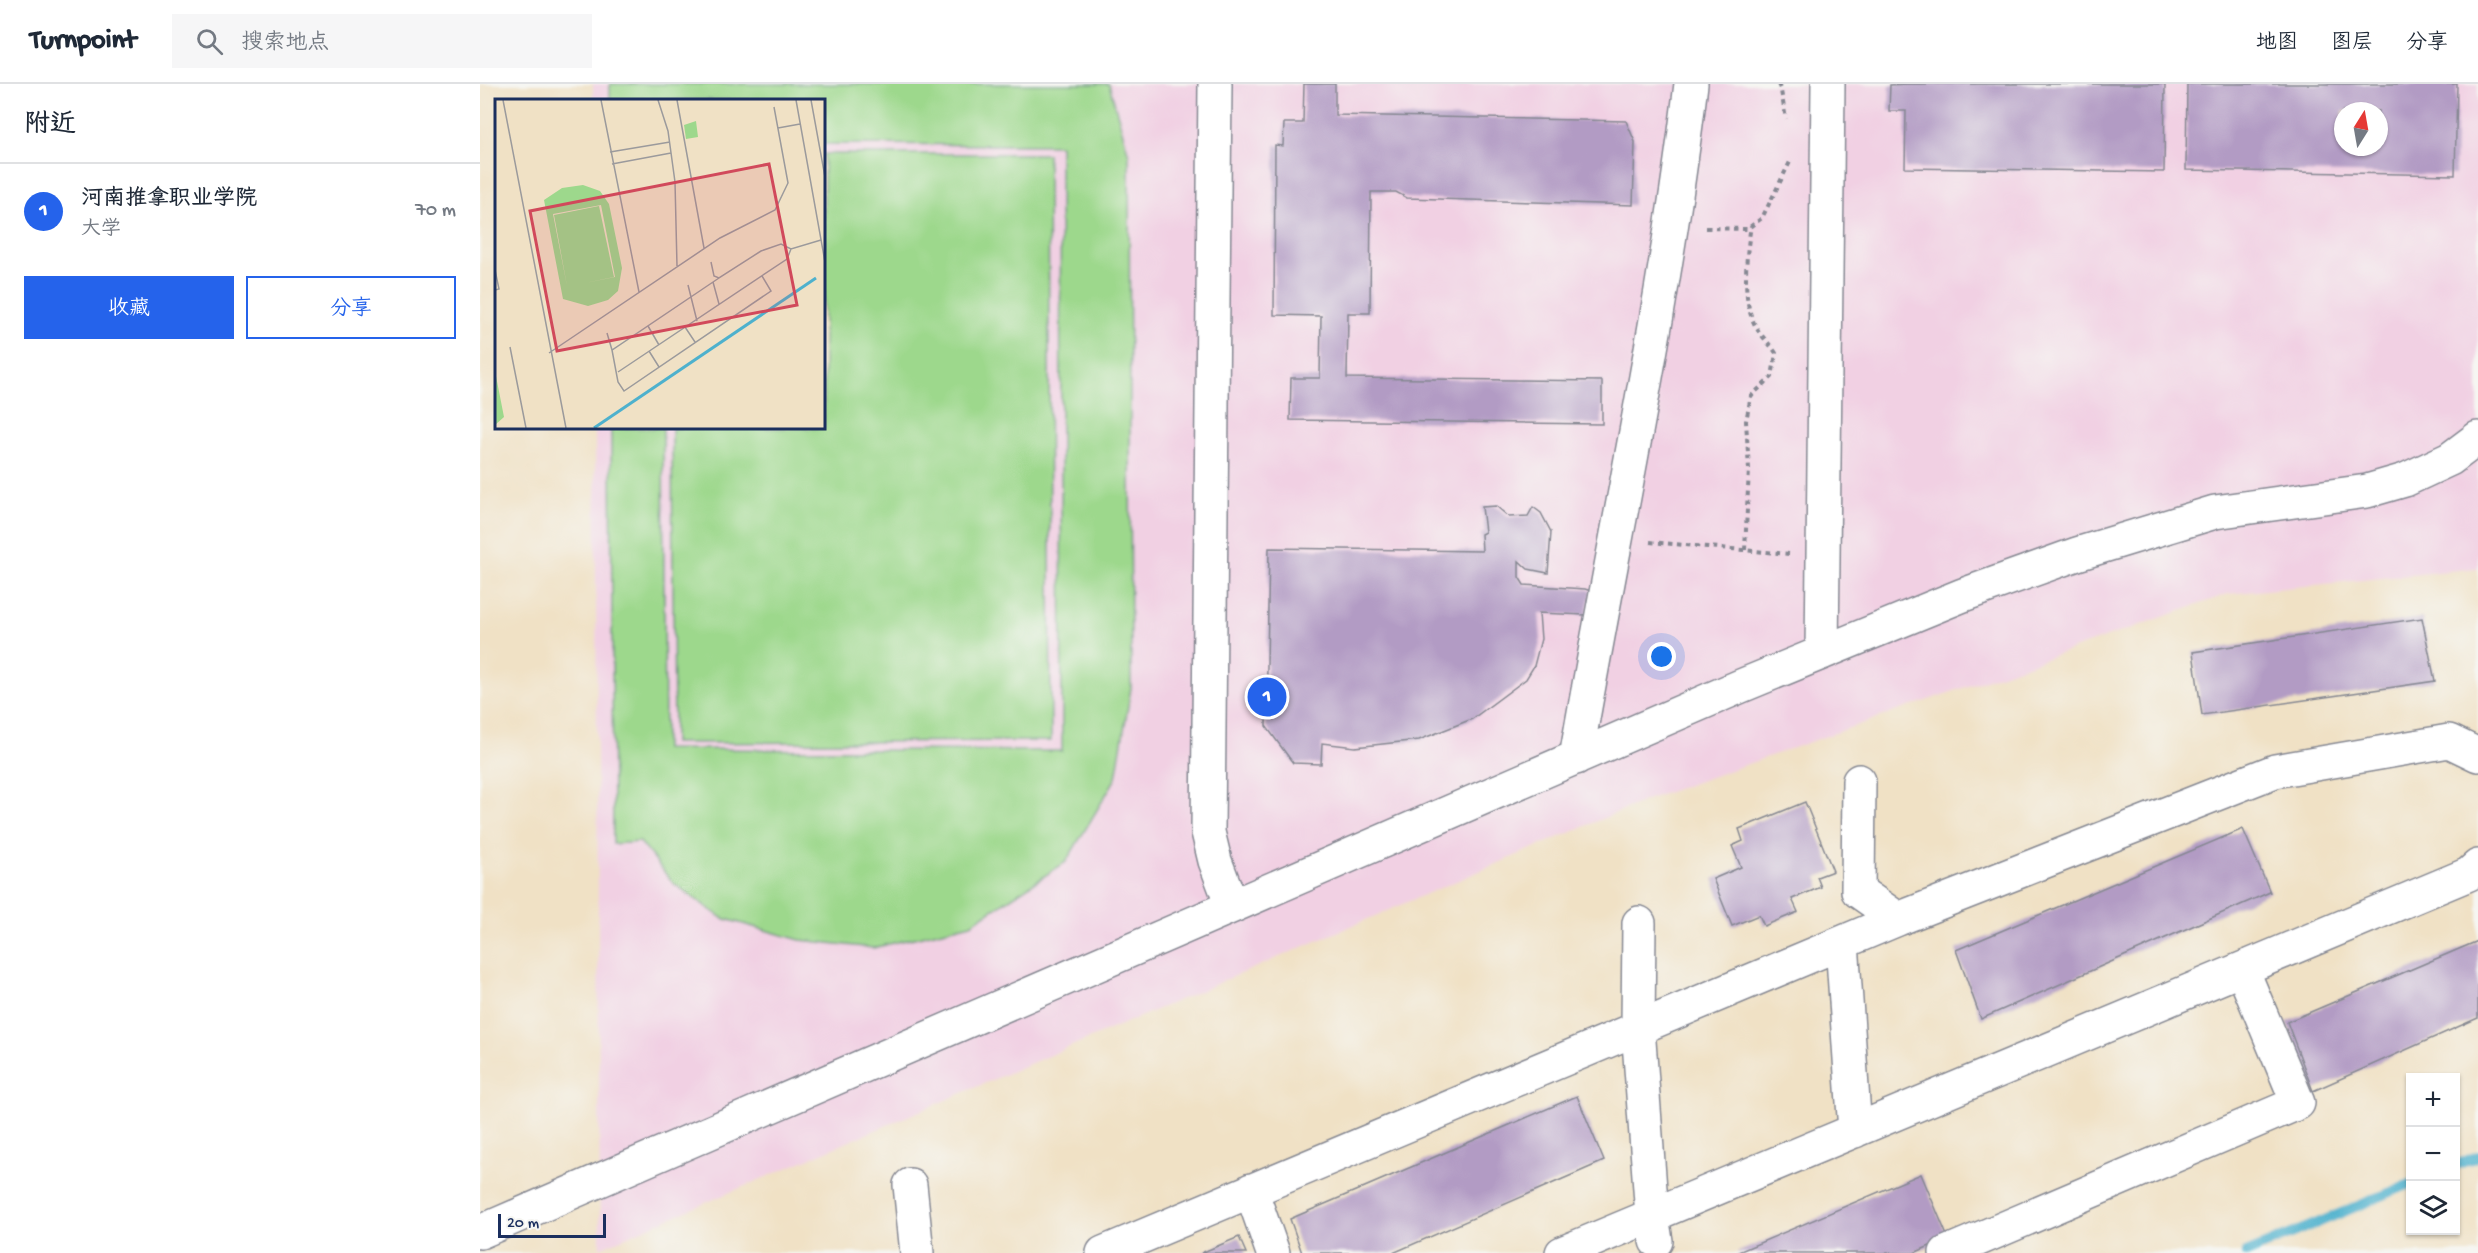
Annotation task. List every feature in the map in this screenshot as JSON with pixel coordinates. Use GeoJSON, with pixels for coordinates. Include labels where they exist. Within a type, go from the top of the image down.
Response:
{"type":"FeatureCollection","features":[{"type":"Feature","properties":{"kind":"lane"},"geometry":{"type":"LineString","coordinates":[[1215,84],[1208,832],[1215,861],[1232,906]]}},
{"type":"Feature","properties":{"kind":"lane"},"geometry":{"type":"LineString","coordinates":[[1576,758],[1672,226],[1691,84]]}},
{"type":"Feature","properties":{"kind":"lane"},"geometry":{"type":"LineString","coordinates":[[1822,653],[1828,84]]}},
{"type":"Feature","properties":{"kind":"lane"},"geometry":{"type":"LineString","coordinates":[[480,1232],[1576,758],[1964,595],[2077,554],[2215,512],[2367,491],[2405,480],[2450,459],[2478,438]]}},
{"type":"Feature","properties":{"kind":"lane"},"geometry":{"type":"LineString","coordinates":[[1103,1253],[1898,919],[2275,771],[2449,741],[2478,755]]}},
{"type":"Feature","properties":{"kind":"lane"},"geometry":{"type":"LineString","coordinates":[[1859,781],[1858,891],[1898,919]]}},
{"type":"Feature","properties":{"kind":"lane"},"geometry":{"type":"LineString","coordinates":[[1562,1253],[1654,1228],[1855,1131],[2469,874],[2478,866]]}},
{"type":"Feature","properties":{"kind":"lane"},"geometry":{"type":"LineString","coordinates":[[1639,923],[1638,1028],[1654,1228]]}},
{"type":"Feature","properties":{"kind":"lane"},"geometry":{"type":"LineString","coordinates":[[1842,943],[1855,1131]]}},
{"type":"Feature","properties":{"kind":"lane"},"geometry":{"type":"LineString","coordinates":[[1946,1253],[2298,1103],[2242,969]]}},
{"type":"Feature","properties":{"kind":"lane"},"geometry":{"type":"LineString","coordinates":[[910,1185],[917,1253]]}},
{"type":"Feature","properties":{"kind":"lane"},"geometry":{"type":"LineString","coordinates":[[1251,1190],[1273,1253]]}},
{"type":"Feature","properties":{"kind":"path"},"geometry":{"type":"LineString","coordinates":[[1778,84],[1786,120]]}},
{"type":"Feature","properties":{"kind":"path"},"geometry":{"type":"LineString","coordinates":[[1672,226],[1729,230],[1751,226],[1762,218],[1794,154]]}},
{"type":"Feature","properties":{"kind":"path"},"geometry":{"type":"LineString","coordinates":[[1745,550],[1749,469],[1746,421],[1751,396],[1772,377],[1776,353],[1756,329],[1751,316],[1746,281],[1747,247],[1751,226]]}},
{"type":"Feature","properties":{"kind":"path"},"geometry":{"type":"LineString","coordinates":[[1617,539],[1823,557]]}},
{"type":"Feature","properties":{"kind":"shaded area"},"geometry":{"type":"Polygon","coordinates":[[[593,84],[2478,84],[2478,568],[2228,594],[1646,800],[600,1248],[595,429],[825,429],[825,99],[593,99],[593,84]]]}},
{"type":"Feature","properties":{"kind":"green space"},"geometry":{"type":"Polygon","coordinates":[[[610,84],[1109,84],[1129,155],[1131,688],[1116,778],[1066,862],[971,924],[873,948],[800,940],[722,918],[673,883],[640,842],[613,844],[611,429],[663,429],[665,749],[1062,751],[1060,145],[825,144],[825,99],[610,99],[610,84]]]}},
{"type":"Feature","properties":{"kind":"green space"},"geometry":{"type":"Polygon","coordinates":[[[825,154],[1048,154],[1051,741],[674,743],[672,429],[825,429],[825,154]]]}},
{"type":"Feature","properties":{"kind":"building"},"geometry":{"type":"Polygon","coordinates":[[[1304,84],[1335,84],[1335,115],[1626,121],[1635,142],[1633,205],[1407,198],[1396,192],[1371,192],[1370,313],[1348,313],[1347,378],[1602,381],[1602,424],[1290,420],[1291,378],[1320,378],[1321,316],[1274,315],[1275,145],[1283,146],[1284,123],[1303,123],[1304,84]]]}},
{"type":"Feature","properties":{"kind":"building"},"geometry":{"type":"Polygon","coordinates":[[[2165,84],[2164,172],[1905,168],[1906,111],[1889,111],[1890,85],[2165,84]]]}},
{"type":"Feature","properties":{"kind":"building"},"geometry":{"type":"Polygon","coordinates":[[[2187,84],[2457,84],[2455,175],[2186,170],[2187,84]]]}},
{"type":"Feature","properties":{"kind":"building"},"geometry":{"type":"Polygon","coordinates":[[[1496,506],[1509,517],[1528,516],[1533,507],[1541,513],[1551,532],[1548,573],[1528,569],[1519,561],[1519,577],[1524,585],[1591,591],[1586,615],[1539,613],[1541,639],[1534,666],[1526,679],[1472,719],[1419,740],[1355,747],[1322,743],[1321,764],[1293,763],[1266,726],[1269,548],[1482,551],[1481,534],[1485,532],[1482,507],[1496,506]]]}},
{"type":"Feature","properties":{"kind":"building"},"geometry":{"type":"Polygon","coordinates":[[[2422,618],[2435,681],[2202,715],[2193,652],[2422,618]]]}},
{"type":"Feature","properties":{"kind":"building"},"geometry":{"type":"Polygon","coordinates":[[[1805,802],[1833,871],[1817,877],[1821,887],[1792,899],[1798,912],[1764,926],[1759,915],[1732,926],[1713,879],[1741,867],[1732,846],[1743,841],[1739,829],[1805,802]]]}},
{"type":"Feature","properties":{"kind":"building"},"geometry":{"type":"Polygon","coordinates":[[[2243,829],[2270,892],[1981,1019],[1956,950],[2243,829]]]}},
{"type":"Feature","properties":{"kind":"building"},"geometry":{"type":"Polygon","coordinates":[[[2478,941],[2478,1018],[2313,1091],[2287,1022],[2478,941]]]}},
{"type":"Feature","properties":{"kind":"building"},"geometry":{"type":"Polygon","coordinates":[[[1577,1096],[1604,1161],[1393,1253],[1302,1253],[1290,1219],[1577,1096]]]}},
{"type":"Feature","properties":{"kind":"building"},"geometry":{"type":"Polygon","coordinates":[[[1921,1174],[1948,1238],[1914,1253],[1736,1253],[1921,1174]]]}},
{"type":"Feature","properties":{"kind":"building"},"geometry":{"type":"Polygon","coordinates":[[[1239,1237],[1246,1253],[1201,1253],[1239,1237]]]}},
{"type":"Feature","properties":{"kind":"waterway"},"geometry":{"type":"LineString","coordinates":[[2460,1163],[2478,1156]]}},
{"type":"Feature","properties":{"kind":"waterway"},"geometry":{"type":"LineString","coordinates":[[2246,1253],[2406,1186]]}},
{"type":"Feature","properties":{"kind":"place","name":"河南推拿职业学院"},"geometry":{"type":"Point","coordinates":[1267,697]}}]}
